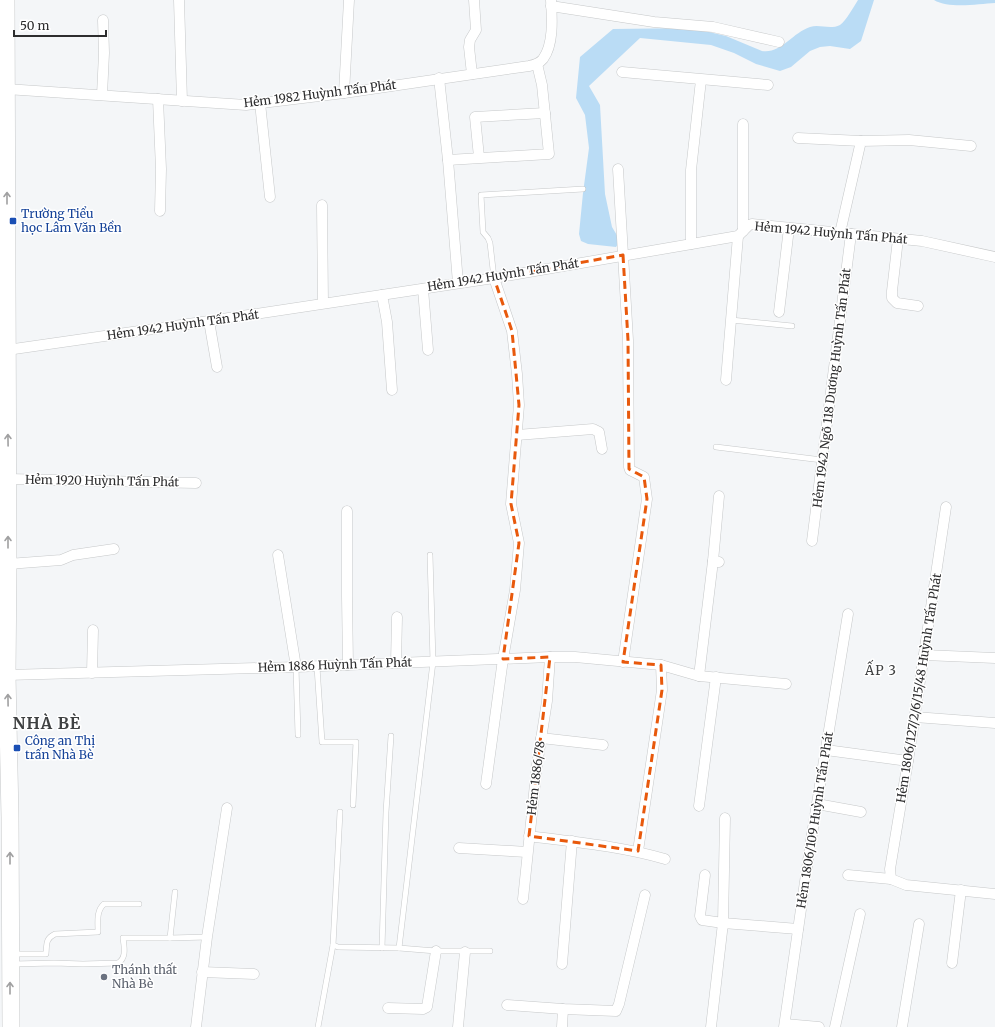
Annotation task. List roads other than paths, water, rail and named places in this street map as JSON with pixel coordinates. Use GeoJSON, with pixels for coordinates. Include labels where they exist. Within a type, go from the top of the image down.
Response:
{"type":"FeatureCollection","features":[{"type":"Feature","properties":{"kind":"main road"},"geometry":{"type":"LineString","coordinates":[[6,0],[7,350],[4,480],[8,564],[8,951],[11,1027]]}},
{"type":"Feature","properties":{"kind":"street"},"geometry":{"type":"LineString","coordinates":[[179,0],[182,101]]}},
{"type":"Feature","properties":{"kind":"street"},"geometry":{"type":"LineString","coordinates":[[344,93],[349,0]]}},
{"type":"Feature","properties":{"kind":"street"},"geometry":{"type":"LineString","coordinates":[[472,74],[469,47],[470,40],[476,30],[474,0]]}},
{"type":"Feature","properties":{"kind":"street"},"geometry":{"type":"LineString","coordinates":[[448,160],[549,154],[542,85],[537,64],[542,60],[548,48],[551,3],[654,22],[713,27],[779,42]]}},
{"type":"Feature","properties":{"kind":"street"},"geometry":{"type":"LineString","coordinates":[[102,96],[104,53],[103,20]]}},
{"type":"Feature","properties":{"kind":"street","name":"Hẻm 1982 Huỳnh Tấn Phát"},"geometry":{"type":"LineString","coordinates":[[6,89],[246,105],[344,93],[537,64]]}},
{"type":"Feature","properties":{"kind":"street"},"geometry":{"type":"LineString","coordinates":[[622,72],[768,85]]}},
{"type":"Feature","properties":{"kind":"street"},"geometry":{"type":"LineString","coordinates":[[439,78],[448,160],[458,283]]}},
{"type":"Feature","properties":{"kind":"street"},"geometry":{"type":"LineString","coordinates":[[691,244],[691,170],[700,80]]}},
{"type":"Feature","properties":{"kind":"street"},"geometry":{"type":"LineString","coordinates":[[158,99],[162,169],[160,211]]}},
{"type":"Feature","properties":{"kind":"street"},"geometry":{"type":"LineString","coordinates":[[260,103],[270,197]]}},
{"type":"Feature","properties":{"kind":"street"},"geometry":{"type":"LineString","coordinates":[[479,157],[475,118],[545,112]]}},
{"type":"Feature","properties":{"kind":"street"},"geometry":{"type":"LineString","coordinates":[[726,380],[740,234],[743,124]]}},
{"type":"Feature","properties":{"kind":"street"},"geometry":{"type":"LineString","coordinates":[[798,138],[861,141],[909,140],[971,146]]}},
{"type":"Feature","properties":{"kind":"street"},"geometry":{"type":"LineString","coordinates":[[840,233],[861,141]]}},
{"type":"Feature","properties":{"kind":"street"},"geometry":{"type":"LineString","coordinates":[[618,169],[628,340],[629,467],[630,470],[644,477],[647,499],[623,662]]}},
{"type":"Feature","properties":{"kind":"street"},"geometry":{"type":"LineString","coordinates":[[322,205],[323,303]]}},
{"type":"Feature","properties":{"kind":"street","name":"Hẻm 1942 Huỳnh Tấn Phát"},"geometry":{"type":"LineString","coordinates":[[7,350],[494,278],[691,244],[740,234],[752,224],[922,242],[995,257]]}},
{"type":"Feature","properties":{"kind":"street"},"geometry":{"type":"LineString","coordinates":[[779,312],[789,228]]}},
{"type":"Feature","properties":{"kind":"street","name":"Hẻm 1942 Ngõ 118 Dương Huỳnh Tấn Phát"},"geometry":{"type":"LineString","coordinates":[[812,541],[851,234]]}},
{"type":"Feature","properties":{"kind":"street"},"geometry":{"type":"LineString","coordinates":[[898,239],[892,298],[897,303],[918,306]]}},
{"type":"Feature","properties":{"kind":"street"},"geometry":{"type":"LineString","coordinates":[[486,784],[503,659],[515,590],[519,543],[511,504],[517,435],[517,374],[512,331],[494,278]]}},
{"type":"Feature","properties":{"kind":"street"},"geometry":{"type":"LineString","coordinates":[[423,289],[428,350]]}},
{"type":"Feature","properties":{"kind":"street"},"geometry":{"type":"LineString","coordinates":[[382,295],[392,390]]}},
{"type":"Feature","properties":{"kind":"street"},"geometry":{"type":"LineString","coordinates":[[209,321],[217,367]]}},
{"type":"Feature","properties":{"kind":"street"},"geometry":{"type":"LineString","coordinates":[[517,435],[593,429],[599,432],[602,449]]}},
{"type":"Feature","properties":{"kind":"street","name":"Hẻm 1920 Huỳnh Tấn Phát"},"geometry":{"type":"LineString","coordinates":[[4,480],[196,483]]}},
{"type":"Feature","properties":{"kind":"street"},"geometry":{"type":"LineString","coordinates":[[698,676],[716,562],[720,496]]}},
{"type":"Feature","properties":{"kind":"street","name":"Hẻm 1806/127/2/6/15/48 Huỳnh Tấn Phát"},"geometry":{"type":"LineString","coordinates":[[891,879],[890,869],[915,718],[946,507]]}},
{"type":"Feature","properties":{"kind":"street"},"geometry":{"type":"LineString","coordinates":[[347,511],[348,665]]}},
{"type":"Feature","properties":{"kind":"street"},"geometry":{"type":"LineString","coordinates":[[8,564],[61,560],[73,555],[114,549]]}},
{"type":"Feature","properties":{"kind":"street"},"geometry":{"type":"LineString","coordinates":[[278,555],[296,668]]}},
{"type":"Feature","properties":{"kind":"street","name":"Hẻm 1806/109 Huỳnh Tấn Phát"},"geometry":{"type":"LineString","coordinates":[[784,1026],[817,804],[848,614]]}},
{"type":"Feature","properties":{"kind":"street"},"geometry":{"type":"LineString","coordinates":[[396,663],[397,617]]}},
{"type":"Feature","properties":{"kind":"street"},"geometry":{"type":"LineString","coordinates":[[92,673],[93,630]]}},
{"type":"Feature","properties":{"kind":"street"},"geometry":{"type":"LineString","coordinates":[[924,655],[995,658]]}},
{"type":"Feature","properties":{"kind":"street","name":"Hẻm 1886/78"},"geometry":{"type":"LineString","coordinates":[[523,899],[528,836],[546,701],[550,657]]}},
{"type":"Feature","properties":{"kind":"street","name":"Hẻm 1886 Huỳnh Tấn Phát"},"geometry":{"type":"LineString","coordinates":[[8,675],[296,668],[575,657],[661,665],[698,676],[786,684]]}},
{"type":"Feature","properties":{"kind":"street"},"geometry":{"type":"LineString","coordinates":[[638,851],[662,690],[661,665]]}},
{"type":"Feature","properties":{"kind":"street"},"geometry":{"type":"LineString","coordinates":[[699,806],[716,677]]}},
{"type":"Feature","properties":{"kind":"street"},"geometry":{"type":"LineString","coordinates":[[915,718],[995,723]]}},
{"type":"Feature","properties":{"kind":"street"},"geometry":{"type":"LineString","coordinates":[[541,738],[603,746]]}},
{"type":"Feature","properties":{"kind":"street"},"geometry":{"type":"LineString","coordinates":[[826,750],[908,761]]}},
{"type":"Feature","properties":{"kind":"street"},"geometry":{"type":"LineString","coordinates":[[817,804],[861,812]]}},
{"type":"Feature","properties":{"kind":"street"},"geometry":{"type":"LineString","coordinates":[[196,1027],[206,937],[227,808]]}},
{"type":"Feature","properties":{"kind":"street"},"geometry":{"type":"LineString","coordinates":[[711,1027],[723,923],[725,818]]}},
{"type":"Feature","properties":{"kind":"street"},"geometry":{"type":"LineString","coordinates":[[528,836],[638,851],[665,859]]}},
{"type":"Feature","properties":{"kind":"street"},"geometry":{"type":"LineString","coordinates":[[562,964],[572,841]]}},
{"type":"Feature","properties":{"kind":"street"},"geometry":{"type":"LineString","coordinates":[[459,848],[527,852]]}},
{"type":"Feature","properties":{"kind":"street"},"geometry":{"type":"LineString","coordinates":[[705,875],[700,916],[702,920],[798,929]]}},
{"type":"Feature","properties":{"kind":"street"},"geometry":{"type":"LineString","coordinates":[[848,875],[891,879],[906,885],[995,894]]}},
{"type":"Feature","properties":{"kind":"street"},"geometry":{"type":"LineString","coordinates":[[952,962],[961,890]]}},
{"type":"Feature","properties":{"kind":"street"},"geometry":{"type":"LineString","coordinates":[[507,1005],[612,1012],[616,1011],[618,1009],[645,895]]}},
{"type":"Feature","properties":{"kind":"street"},"geometry":{"type":"LineString","coordinates":[[835,1027],[860,914]]}},
{"type":"Feature","properties":{"kind":"street"},"geometry":{"type":"LineString","coordinates":[[902,1027],[919,924]]}},
{"type":"Feature","properties":{"kind":"street"},"geometry":{"type":"LineString","coordinates":[[388,1008],[427,1008],[436,951]]}},
{"type":"Feature","properties":{"kind":"street"},"geometry":{"type":"LineString","coordinates":[[458,1027],[465,952]]}},
{"type":"Feature","properties":{"kind":"street"},"geometry":{"type":"LineString","coordinates":[[202,972],[254,974]]}},
{"type":"Feature","properties":{"kind":"street"},"geometry":{"type":"LineString","coordinates":[[562,1027],[563,1009]]}},
{"type":"Feature","properties":{"kind":"street"},"geometry":{"type":"LineString","coordinates":[[784,1026],[819,1027]]}},
{"type":"Feature","properties":{"kind":"lane"},"geometry":{"type":"LineString","coordinates":[[494,278],[490,243],[483,232],[481,195],[583,189]]}},
{"type":"Feature","properties":{"kind":"lane"},"geometry":{"type":"LineString","coordinates":[[731,320],[792,326]]}},
{"type":"Feature","properties":{"kind":"lane"},"geometry":{"type":"LineString","coordinates":[[716,447],[822,460]]}},
{"type":"Feature","properties":{"kind":"lane"},"geometry":{"type":"LineString","coordinates":[[399,948],[433,662],[430,555]]}},
{"type":"Feature","properties":{"kind":"lane"},"geometry":{"type":"LineString","coordinates":[[317,667],[322,742],[356,742],[353,805]]}},
{"type":"Feature","properties":{"kind":"lane"},"geometry":{"type":"LineString","coordinates":[[296,668],[298,735]]}},
{"type":"Feature","properties":{"kind":"lane"},"geometry":{"type":"LineString","coordinates":[[382,948],[386,812],[391,736]]}},
{"type":"Feature","properties":{"kind":"lane"},"geometry":{"type":"LineString","coordinates":[[318,1027],[333,945],[340,812]]}},
{"type":"Feature","properties":{"kind":"lane"},"geometry":{"type":"LineString","coordinates":[[170,938],[175,892]]}},
{"type":"Feature","properties":{"kind":"lane"},"geometry":{"type":"LineString","coordinates":[[8,951],[46,954],[48,939],[50,936],[56,934],[98,932],[98,912],[104,904],[139,904]]}},
{"type":"Feature","properties":{"kind":"lane"},"geometry":{"type":"LineString","coordinates":[[8,951],[54,963],[118,963],[124,956],[123,938],[206,937]]}},
{"type":"Feature","properties":{"kind":"lane"},"geometry":{"type":"LineString","coordinates":[[333,945],[338,947],[490,952]]}},
{"type":"Feature","properties":{"kind":"water"},"geometry":{"type":"Polygon","coordinates":[[[858,0],[874,0],[861,41],[850,49],[830,46],[820,47],[810,51],[791,67],[780,71],[756,64],[734,53],[711,45],[640,38],[589,86],[600,105],[605,194],[612,227],[620,241],[616,247],[588,244],[581,241],[579,234],[589,148],[585,115],[576,98],[580,57],[613,29],[692,28],[726,36],[762,51],[769,51],[781,46],[810,27],[832,27],[840,25],[858,0]]]}},
{"type":"Feature","properties":{"kind":"water"},"geometry":{"type":"Polygon","coordinates":[[[934,0],[995,0],[995,3],[955,5],[940,3],[934,0]]]}},
{"type":"Feature","properties":{"kind":"place","name":"Trường Tiểu học Lâm Văn Bền"},"geometry":{"type":"Point","coordinates":[13,221]}},
{"type":"Feature","properties":{"kind":"place","name":"Công an Thị trấn Nhà Bè"},"geometry":{"type":"Point","coordinates":[17,748]}},
{"type":"Feature","properties":{"kind":"place","name":"Thánh thất Nhà Bè"},"geometry":{"type":"Point","coordinates":[104,977]}},
{"type":"Feature","properties":{"kind":"district","name":"ẤP 3"},"geometry":{"type":"Point","coordinates":[881,670]}},
{"type":"Feature","properties":{"kind":"district","name":"NHÀ BÈ"},"geometry":{"type":"Point","coordinates":[47,723]}}]}
